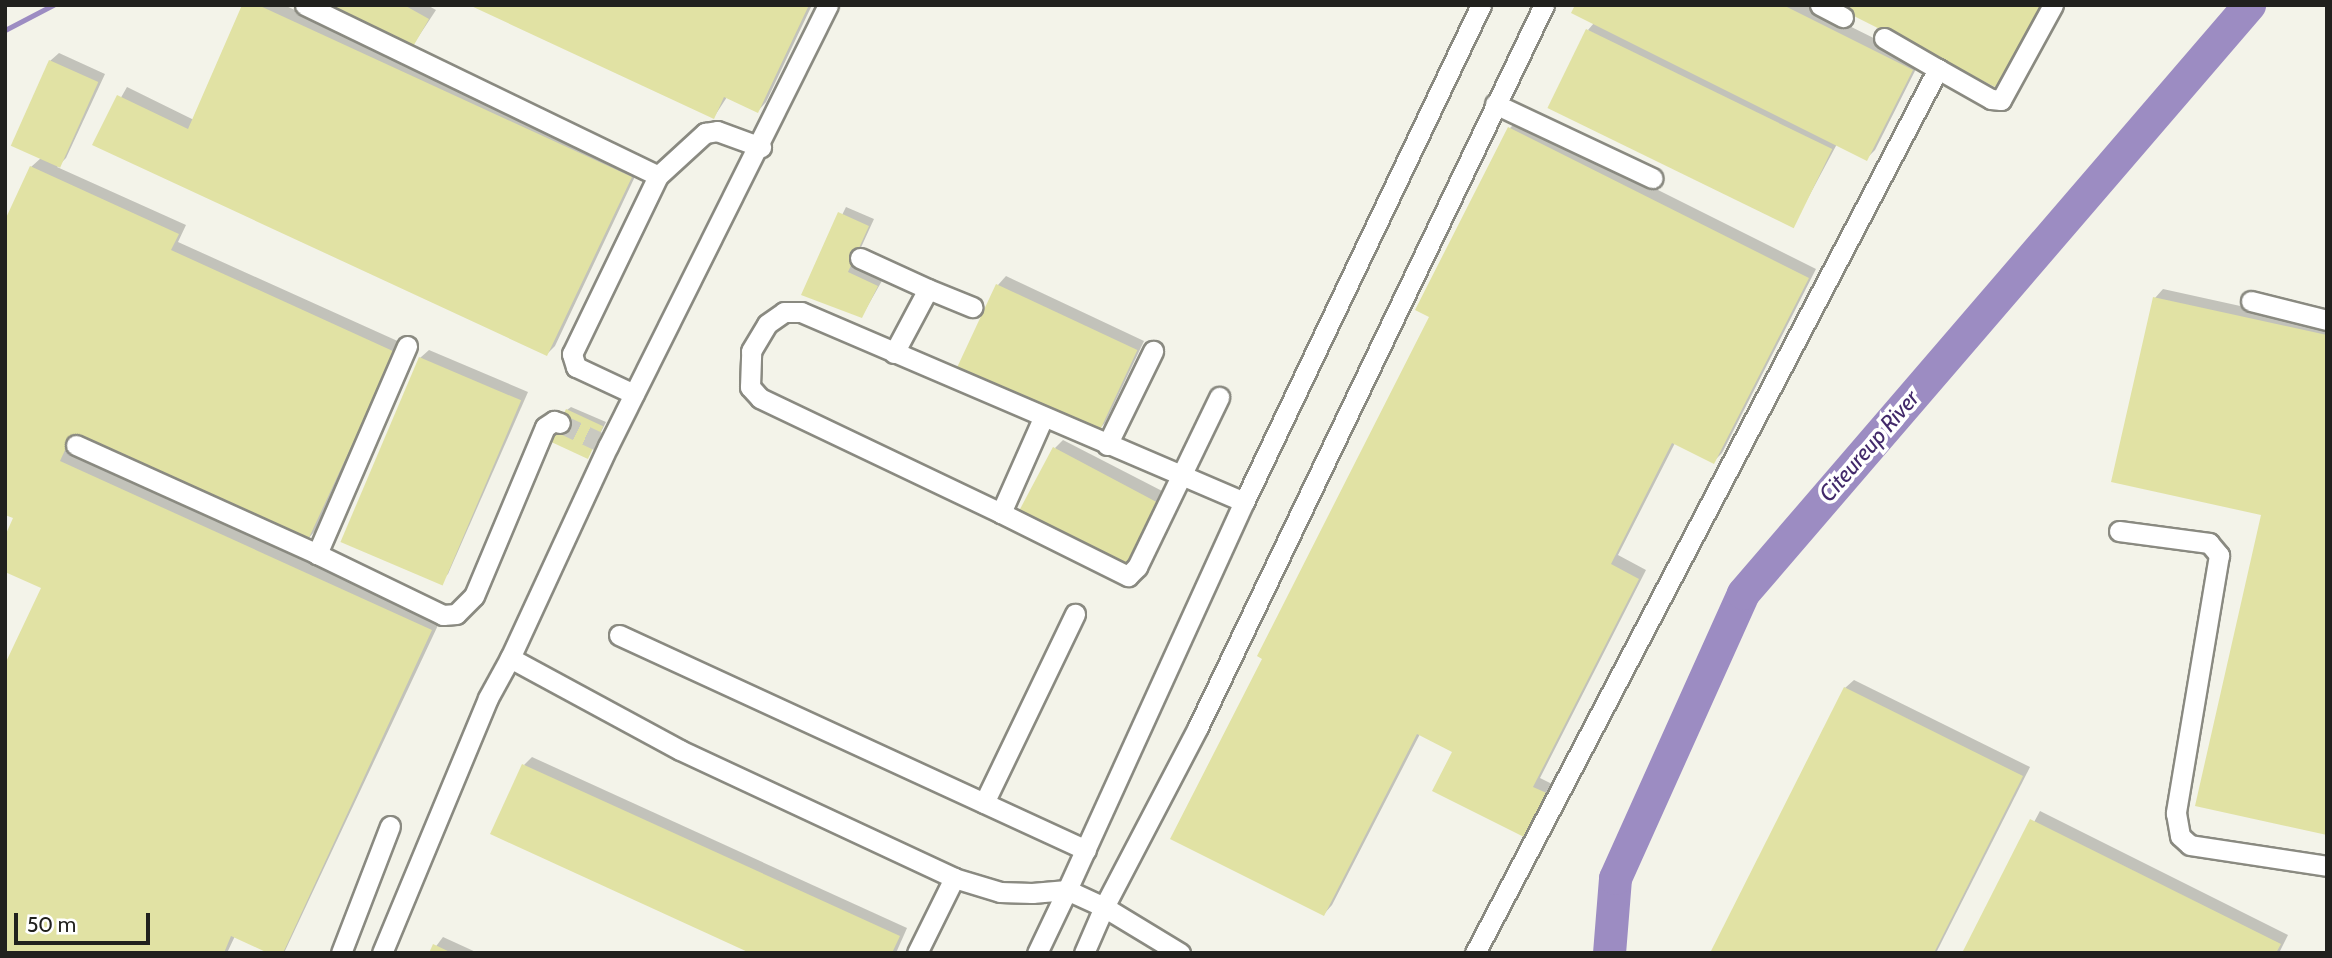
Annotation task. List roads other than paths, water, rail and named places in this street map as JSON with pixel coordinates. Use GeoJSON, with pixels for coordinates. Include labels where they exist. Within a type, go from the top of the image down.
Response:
{"type":"FeatureCollection","features":[{"type":"Feature","properties":{"kind":"street"},"geometry":{"type":"LineString","coordinates":[[305,5],[658,176]]}},
{"type":"Feature","properties":{"kind":"street"},"geometry":{"type":"LineString","coordinates":[[382,953],[488,698],[510,658],[603,444],[635,394],[761,147],[828,5]]}},
{"type":"Feature","properties":{"kind":"street"},"geometry":{"type":"LineString","coordinates":[[1037,953],[1244,502],[1481,5]]}},
{"type":"Feature","properties":{"kind":"street"},"geometry":{"type":"LineString","coordinates":[[1084,953],[1104,908],[1198,727],[1544,5]]}},
{"type":"Feature","properties":{"kind":"street"},"geometry":{"type":"LineString","coordinates":[[1820,5],[1843,17]]}},
{"type":"Feature","properties":{"kind":"street"},"geometry":{"type":"LineString","coordinates":[[1884,38],[1991,100],[2001,100],[2053,5]]}},
{"type":"Feature","properties":{"kind":"street"},"geometry":{"type":"LineString","coordinates":[[1475,953],[1938,69]]}},
{"type":"Feature","properties":{"kind":"street"},"geometry":{"type":"LineString","coordinates":[[1496,104],[1652,178]]}},
{"type":"Feature","properties":{"kind":"street"},"geometry":{"type":"LineString","coordinates":[[635,394],[576,367],[572,354],[658,176],[705,133],[717,131],[761,147]]}},
{"type":"Feature","properties":{"kind":"street"},"geometry":{"type":"LineString","coordinates":[[860,258],[971,307]]}},
{"type":"Feature","properties":{"kind":"street"},"geometry":{"type":"LineString","coordinates":[[894,353],[928,289]]}},
{"type":"Feature","properties":{"kind":"street"},"geometry":{"type":"LineString","coordinates":[[2251,301],[2327,320]]}},
{"type":"Feature","properties":{"kind":"street"},"geometry":{"type":"LineString","coordinates":[[1219,397],[1181,475],[1137,567],[1128,576],[760,398],[750,387],[751,351],[766,324],[784,312],[800,312],[1043,418],[1181,475],[1244,502]]}},
{"type":"Feature","properties":{"kind":"street"},"geometry":{"type":"LineString","coordinates":[[317,554],[407,346]]}},
{"type":"Feature","properties":{"kind":"street"},"geometry":{"type":"LineString","coordinates":[[1107,445],[1153,351]]}},
{"type":"Feature","properties":{"kind":"street"},"geometry":{"type":"LineString","coordinates":[[1001,513],[1043,418]]}},
{"type":"Feature","properties":{"kind":"street"},"geometry":{"type":"LineString","coordinates":[[76,445],[317,554],[443,615],[456,614],[474,596],[545,427],[554,421],[559,423]]}},
{"type":"Feature","properties":{"kind":"street"},"geometry":{"type":"LineString","coordinates":[[2119,531],[2208,543],[2219,555],[2176,813],[2180,836],[2190,845],[2327,866]]}},
{"type":"Feature","properties":{"kind":"street"},"geometry":{"type":"LineString","coordinates":[[984,803],[1075,614]]}},
{"type":"Feature","properties":{"kind":"street"},"geometry":{"type":"LineString","coordinates":[[619,635],[1086,850]]}},
{"type":"Feature","properties":{"kind":"street"},"geometry":{"type":"LineString","coordinates":[[510,658],[680,750],[954,878],[1000,892],[1067,890],[1104,908],[1151,945],[1181,953]]}},
{"type":"Feature","properties":{"kind":"street"},"geometry":{"type":"LineString","coordinates":[[341,953],[390,826]]}},
{"type":"Feature","properties":{"kind":"street"},"geometry":{"type":"LineString","coordinates":[[917,953],[954,878]]}},
{"type":"Feature","properties":{"kind":"waterway"},"geometry":{"type":"LineString","coordinates":[[5,30],[53,5]]}},
{"type":"Feature","properties":{"kind":"waterway","name":"Citeureup River"},"geometry":{"type":"LineString","coordinates":[[1609,953],[1615,878],[1743,593],[2249,5]]}},
{"type":"Feature","properties":{"kind":"tunnel"},"geometry":{"type":"LineString","coordinates":[[560,423],[598,441]]}}]}
